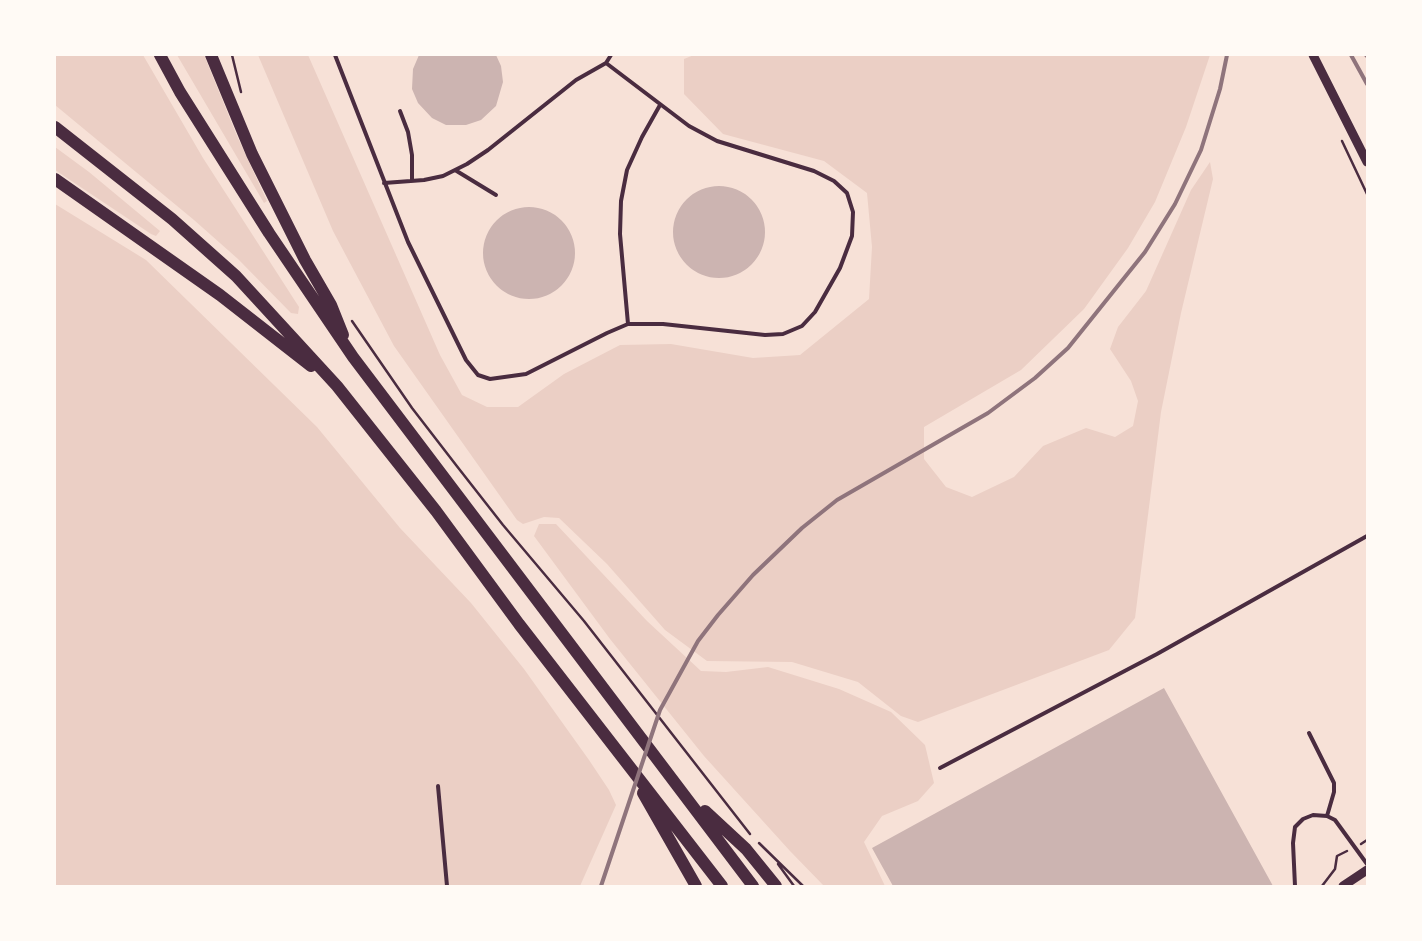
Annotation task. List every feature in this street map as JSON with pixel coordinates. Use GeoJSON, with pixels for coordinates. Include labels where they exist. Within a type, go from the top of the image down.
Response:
{"type":"FeatureCollection","features":[{"type":"Feature","properties":{"kind":"main road"},"geometry":{"type":"LineString","coordinates":[[160,55],[180,92],[258,217],[353,357],[753,886]]}},
{"type":"Feature","properties":{"kind":"main road"},"geometry":{"type":"LineString","coordinates":[[211,55],[252,154],[305,260],[331,305],[353,357]]}},
{"type":"Feature","properties":{"kind":"main road"},"geometry":{"type":"LineString","coordinates":[[55,127],[172,219],[236,276],[337,386],[469,554],[588,714],[618,749],[658,809],[722,886]]}},
{"type":"Feature","properties":{"kind":"main road"},"geometry":{"type":"LineString","coordinates":[[55,179],[220,295],[337,386]]}},
{"type":"Feature","properties":{"kind":"main road"},"geometry":{"type":"LineString","coordinates":[[678,785],[746,849],[776,886]]}},
{"type":"Feature","properties":{"kind":"main road"},"geometry":{"type":"LineString","coordinates":[[658,809],[696,886]]}},
{"type":"Feature","properties":{"kind":"street"},"geometry":{"type":"LineString","coordinates":[[1312,55],[1367,162]]}},
{"type":"Feature","properties":{"kind":"street"},"geometry":{"type":"LineString","coordinates":[[1344,886],[1367,870]]}},
{"type":"Feature","properties":{"kind":"lane"},"geometry":{"type":"LineString","coordinates":[[335,55],[408,242],[466,360],[478,374],[490,379],[526,374],[628,324],[663,324],[765,335],[783,334],[802,326],[815,312],[840,268],[852,236],[852,212],[847,193],[834,181],[814,171],[717,141],[689,126],[606,63]]}},
{"type":"Feature","properties":{"kind":"lane"},"geometry":{"type":"LineString","coordinates":[[384,183],[443,176],[455,170],[488,150],[576,80],[606,63],[611,55]]}},
{"type":"Feature","properties":{"kind":"lane"},"geometry":{"type":"LineString","coordinates":[[628,324],[620,234],[621,201],[627,170],[642,137],[660,105]]}},
{"type":"Feature","properties":{"kind":"lane"},"geometry":{"type":"LineString","coordinates":[[400,111],[408,132],[412,155],[412,181]]}},
{"type":"Feature","properties":{"kind":"lane"},"geometry":{"type":"LineString","coordinates":[[455,170],[496,195]]}},
{"type":"Feature","properties":{"kind":"lane"},"geometry":{"type":"LineString","coordinates":[[940,768],[1157,654],[1367,536]]}},
{"type":"Feature","properties":{"kind":"lane"},"geometry":{"type":"LineString","coordinates":[[1309,733],[1334,783],[1334,792],[1327,816]]}},
{"type":"Feature","properties":{"kind":"lane"},"geometry":{"type":"LineString","coordinates":[[438,786],[447,886]]}},
{"type":"Feature","properties":{"kind":"lane"},"geometry":{"type":"LineString","coordinates":[[1295,886],[1293,842],[1295,827],[1303,819],[1313,815],[1327,816],[1335,820],[1367,864]]}},
{"type":"Feature","properties":{"kind":"path"},"geometry":{"type":"LineString","coordinates":[[232,55],[242,93]]}},
{"type":"Feature","properties":{"kind":"path"},"geometry":{"type":"LineString","coordinates":[[348,314],[412,408],[503,525],[584,621],[709,784],[743,826],[803,886]]}},
{"type":"Feature","properties":{"kind":"path"},"geometry":{"type":"LineString","coordinates":[[1322,886],[1335,869],[1337,856],[1367,840]]}},
{"type":"Feature","properties":{"kind":"path"},"geometry":{"type":"LineString","coordinates":[[772,856],[794,886]]}},
{"type":"Feature","properties":{"kind":"shaded area"},"geometry":{"type":"Polygon","coordinates":[[[55,55],[143,55],[203,158],[299,307],[298,314],[291,313],[238,259],[194,220],[55,105],[55,55]]]}},
{"type":"Feature","properties":{"kind":"shaded area"},"geometry":{"type":"Polygon","coordinates":[[[177,55],[204,55],[237,136],[267,201],[264,203],[177,55]]]}},
{"type":"Feature","properties":{"kind":"shaded area"},"geometry":{"type":"Polygon","coordinates":[[[258,55],[308,55],[440,355],[462,395],[487,407],[518,407],[564,374],[620,345],[671,344],[753,358],[800,355],[869,299],[872,247],[867,193],[824,161],[723,134],[684,94],[684,59],[694,55],[1210,55],[1186,127],[1155,202],[1128,248],[1084,309],[1021,370],[924,427],[924,459],[946,487],[972,497],[1014,477],[1043,446],[1086,428],[1115,437],[1133,426],[1138,401],[1131,381],[1110,349],[1118,327],[1146,291],[1191,190],[1210,162],[1213,179],[1181,313],[1161,412],[1135,618],[1109,650],[918,722],[901,716],[858,682],[792,662],[707,661],[665,630],[607,564],[559,518],[544,517],[523,524],[517,520],[394,346],[333,231],[258,55]]]}},
{"type":"Feature","properties":{"kind":"shaded area"},"geometry":{"type":"Polygon","coordinates":[[[55,147],[89,172],[160,231],[156,236],[55,170],[55,147]]]}},
{"type":"Feature","properties":{"kind":"shaded area"},"geometry":{"type":"Polygon","coordinates":[[[55,204],[146,260],[317,427],[400,528],[471,603],[524,669],[589,760],[609,790],[616,805],[580,886],[55,886],[55,204]]]}},
{"type":"Feature","properties":{"kind":"shaded area"},"geometry":{"type":"Polygon","coordinates":[[[539,524],[556,524],[647,621],[701,671],[726,672],[768,667],[839,689],[891,712],[925,745],[934,783],[918,801],[882,816],[864,842],[885,886],[824,886],[790,851],[704,756],[610,639],[534,536],[539,524]]]}},
{"type":"Feature","properties":{"kind":"building"},"geometry":{"type":"Polygon","coordinates":[[[419,55],[496,55],[501,66],[503,82],[496,106],[481,120],[466,125],[446,125],[432,118],[418,103],[412,89],[413,69],[419,55]]]}},
{"type":"Feature","properties":{"kind":"building"},"geometry":{"type":"Polygon","coordinates":[[[719,186],[737,189],[752,199],[762,214],[765,232],[762,250],[752,265],[737,275],[719,278],[701,275],[686,265],[676,250],[673,232],[676,214],[686,199],[701,189],[719,186]]]}},
{"type":"Feature","properties":{"kind":"building"},"geometry":{"type":"Polygon","coordinates":[[[529,207],[547,210],[562,220],[572,235],[575,253],[572,271],[562,286],[547,296],[529,299],[511,296],[496,286],[486,271],[483,253],[486,235],[496,220],[511,210],[529,207]]]}},
{"type":"Feature","properties":{"kind":"building"},"geometry":{"type":"Polygon","coordinates":[[[1164,688],[1273,886],[893,886],[872,848],[1164,688]]]}},
{"type":"Feature","properties":{"kind":"railway"},"geometry":{"type":"LineString","coordinates":[[601,886],[660,710],[698,641],[753,575],[802,528],[837,500],[988,413],[1035,378],[1068,348],[1145,252],[1175,204],[1201,150],[1220,89],[1227,55]]}},
{"type":"Feature","properties":{"kind":"railway"},"geometry":{"type":"LineString","coordinates":[[1351,55],[1367,84]]}}]}
